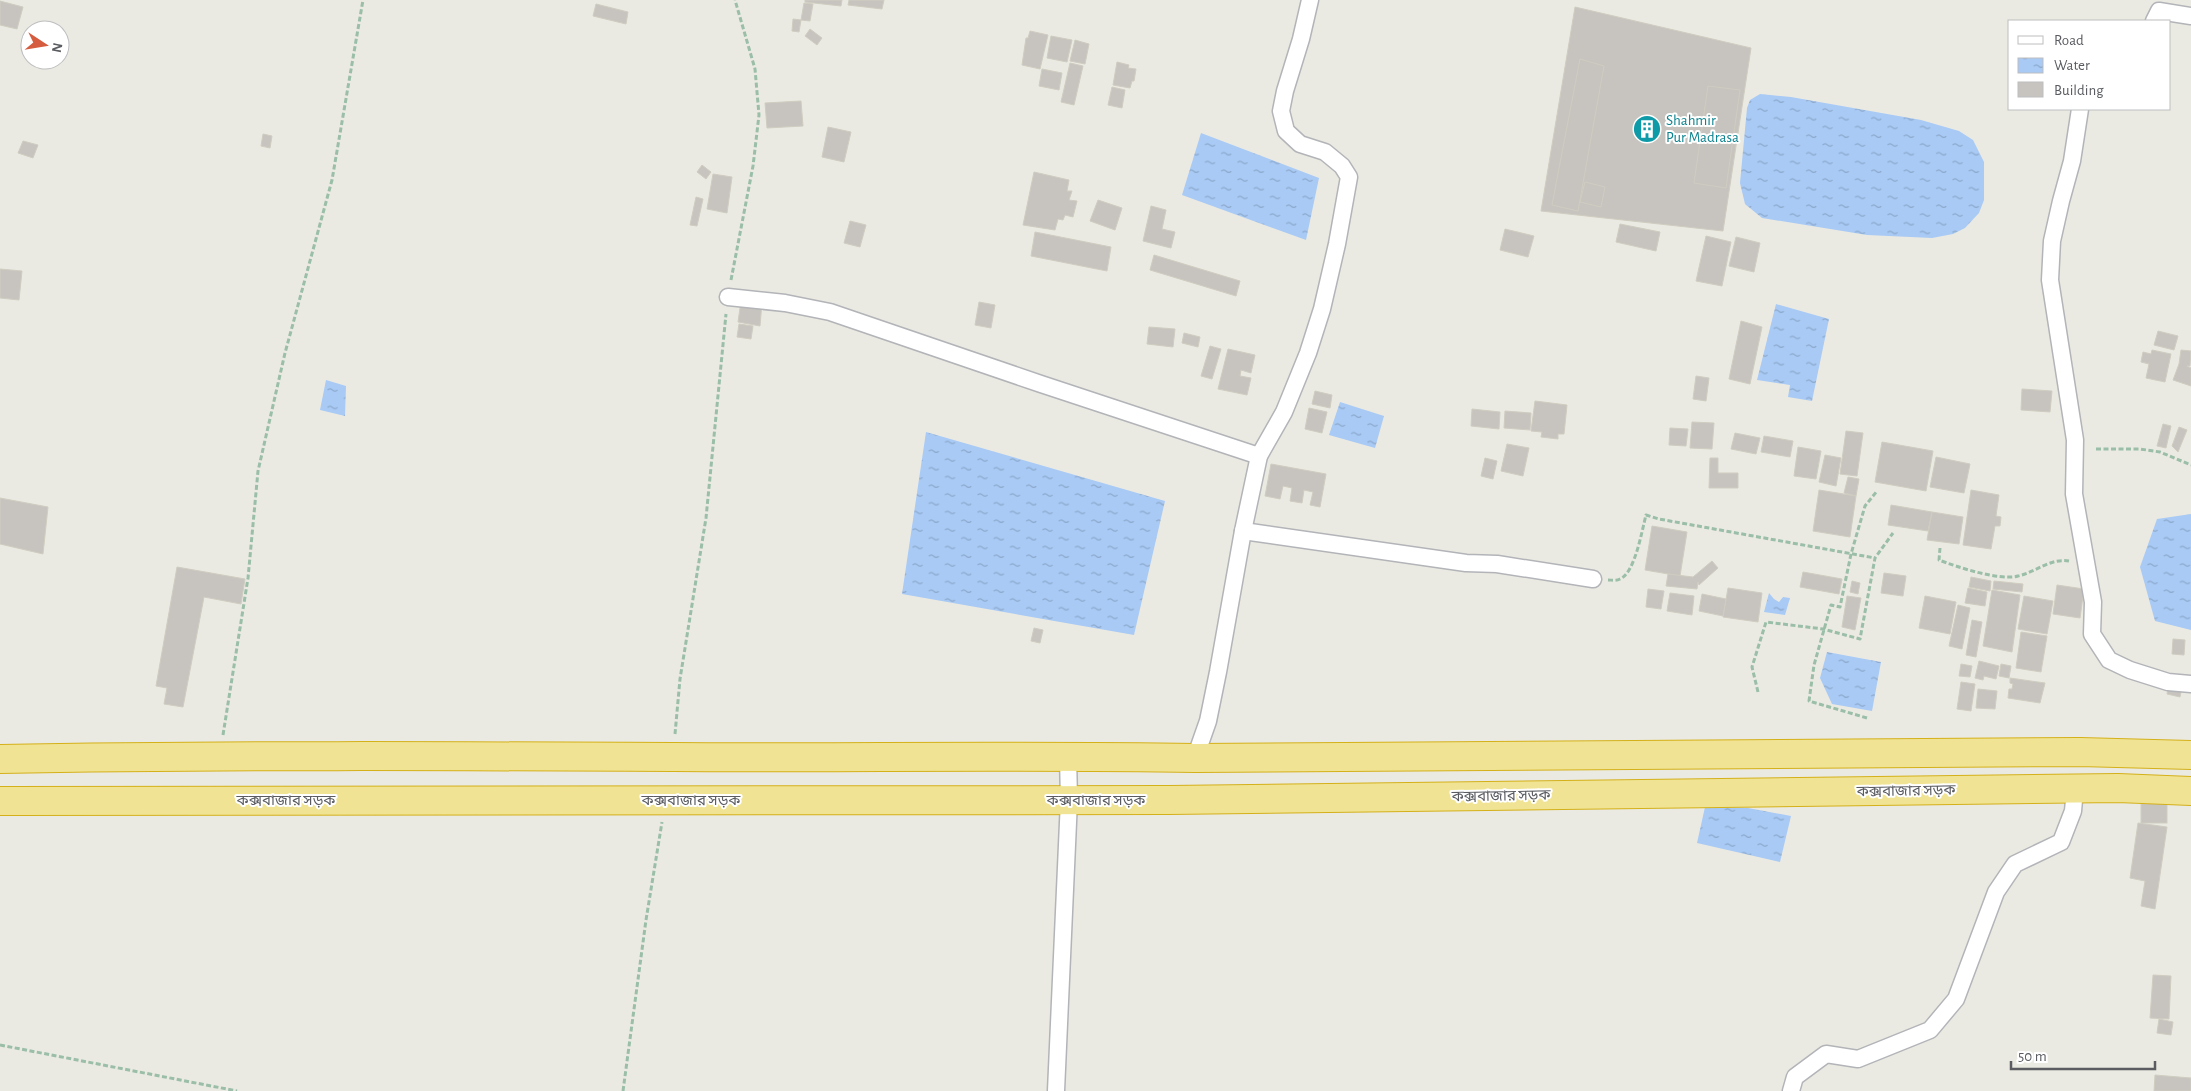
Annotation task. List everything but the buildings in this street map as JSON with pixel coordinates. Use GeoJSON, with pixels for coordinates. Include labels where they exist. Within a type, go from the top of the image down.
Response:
{"type":"FeatureCollection","features":[{"type":"Feature","properties":{"kind":"highway"},"geometry":{"type":"LineString","coordinates":[[0,759],[220,755],[1068,756],[1195,758],[2080,752],[2191,755]]}},
{"type":"Feature","properties":{"kind":"highway","name":"কক্সবাজার সড়ক"},"geometry":{"type":"LineString","coordinates":[[0,801],[1069,800],[2118,788],[2191,791]]}},
{"type":"Feature","properties":{"kind":"street"},"geometry":{"type":"LineString","coordinates":[[1195,758],[1208,721],[1243,531],[1259,456],[1284,412],[1308,353],[1335,253],[1349,177],[1342,166],[1325,152],[1300,144],[1286,130],[1281,111],[1284,91],[1301,39],[1310,0]]}},
{"type":"Feature","properties":{"kind":"street"},"geometry":{"type":"LineString","coordinates":[[2154,20],[2159,11],[2191,16]]}},
{"type":"Feature","properties":{"kind":"street"},"geometry":{"type":"LineString","coordinates":[[2080,110],[2072,161],[2052,241],[2050,280],[2075,440],[2074,494],[2093,602],[2092,634],[2109,660],[2130,670],[2161,679],[2191,684]]}},
{"type":"Feature","properties":{"kind":"street"},"geometry":{"type":"LineString","coordinates":[[728,297],[785,303],[830,312],[1259,456]]}},
{"type":"Feature","properties":{"kind":"street"},"geometry":{"type":"LineString","coordinates":[[1243,531],[1466,563],[1497,564],[1593,579]]}},
{"type":"Feature","properties":{"kind":"street"},"geometry":{"type":"LineString","coordinates":[[1056,1091],[1069,800],[1068,756]]}},
{"type":"Feature","properties":{"kind":"street"},"geometry":{"type":"LineString","coordinates":[[1791,1091],[1796,1077],[1826,1054],[1858,1059],[1930,1030],[1956,1000],[1996,892],[2015,864],[2061,842],[2073,810],[2075,789]]}},
{"type":"Feature","properties":{"kind":"path"},"geometry":{"type":"LineString","coordinates":[[220,755],[248,578],[258,471],[285,353],[332,180],[363,0]]}},
{"type":"Feature","properties":{"kind":"path"},"geometry":{"type":"LineString","coordinates":[[673,757],[680,679],[706,518],[728,297],[753,166],[759,115],[755,69],[736,0]]}},
{"type":"Feature","properties":{"kind":"path"},"geometry":{"type":"LineString","coordinates":[[2096,449],[2140,449],[2160,452],[2191,465]]}},
{"type":"Feature","properties":{"kind":"path"},"geometry":{"type":"LineString","coordinates":[[1867,718],[1809,701],[1814,665],[1831,605],[1840,607],[1851,554],[1864,506],[1877,491]]}},
{"type":"Feature","properties":{"kind":"path"},"geometry":{"type":"LineString","coordinates":[[1593,579],[1618,580],[1623,577],[1633,563],[1646,515],[1659,519],[1875,558]]}},
{"type":"Feature","properties":{"kind":"path"},"geometry":{"type":"LineString","coordinates":[[1758,692],[1752,667],[1766,622],[1823,630],[1860,639],[1875,558],[1893,534]]}},
{"type":"Feature","properties":{"kind":"path"},"geometry":{"type":"LineString","coordinates":[[1940,548],[1938,560],[1983,574],[2017,577],[2051,562],[2062,560],[2087,566]]}},
{"type":"Feature","properties":{"kind":"path"},"geometry":{"type":"LineString","coordinates":[[623,1091],[646,920],[665,800]]}},
{"type":"Feature","properties":{"kind":"path"},"geometry":{"type":"LineString","coordinates":[[0,1045],[237,1091]]}},
{"type":"Feature","properties":{"kind":"water"},"geometry":{"type":"Polygon","coordinates":[[[1760,94],[1791,97],[1921,120],[1959,131],[1973,140],[1984,162],[1984,200],[1979,213],[1965,228],[1953,234],[1932,238],[1867,235],[1762,218],[1745,204],[1740,183],[1747,108],[1750,100],[1760,94]]]}},
{"type":"Feature","properties":{"kind":"water"},"geometry":{"type":"Polygon","coordinates":[[[1201,133],[1319,178],[1306,240],[1182,195],[1201,133]]]}},
{"type":"Feature","properties":{"kind":"water"},"geometry":{"type":"Polygon","coordinates":[[[1776,304],[1829,319],[1812,401],[1788,397],[1790,385],[1757,380],[1776,304]]]}},
{"type":"Feature","properties":{"kind":"water"},"geometry":{"type":"Polygon","coordinates":[[[326,380],[346,386],[345,416],[320,410],[326,380]]]}},
{"type":"Feature","properties":{"kind":"water"},"geometry":{"type":"Polygon","coordinates":[[[1340,402],[1384,416],[1375,448],[1329,435],[1340,402]]]}},
{"type":"Feature","properties":{"kind":"water"},"geometry":{"type":"Polygon","coordinates":[[[926,432],[1165,501],[1134,635],[902,594],[926,432]]]}},
{"type":"Feature","properties":{"kind":"water"},"geometry":{"type":"Polygon","coordinates":[[[2191,514],[2191,630],[2155,621],[2140,567],[2157,519],[2191,514]]]}},
{"type":"Feature","properties":{"kind":"water"},"geometry":{"type":"Polygon","coordinates":[[[1769,593],[1779,602],[1783,597],[1790,598],[1785,615],[1764,612],[1769,593]]]}},
{"type":"Feature","properties":{"kind":"water"},"geometry":{"type":"Polygon","coordinates":[[[1827,652],[1881,662],[1872,711],[1832,704],[1820,678],[1827,652]]]}},
{"type":"Feature","properties":{"kind":"water"},"geometry":{"type":"Polygon","coordinates":[[[1705,807],[1748,808],[1791,816],[1780,862],[1697,843],[1705,807]]]}},
{"type":"Feature","properties":{"kind":"place","name":"Shahmir Pur Madrasa"},"geometry":{"type":"Point","coordinates":[1647,129]}}]}
